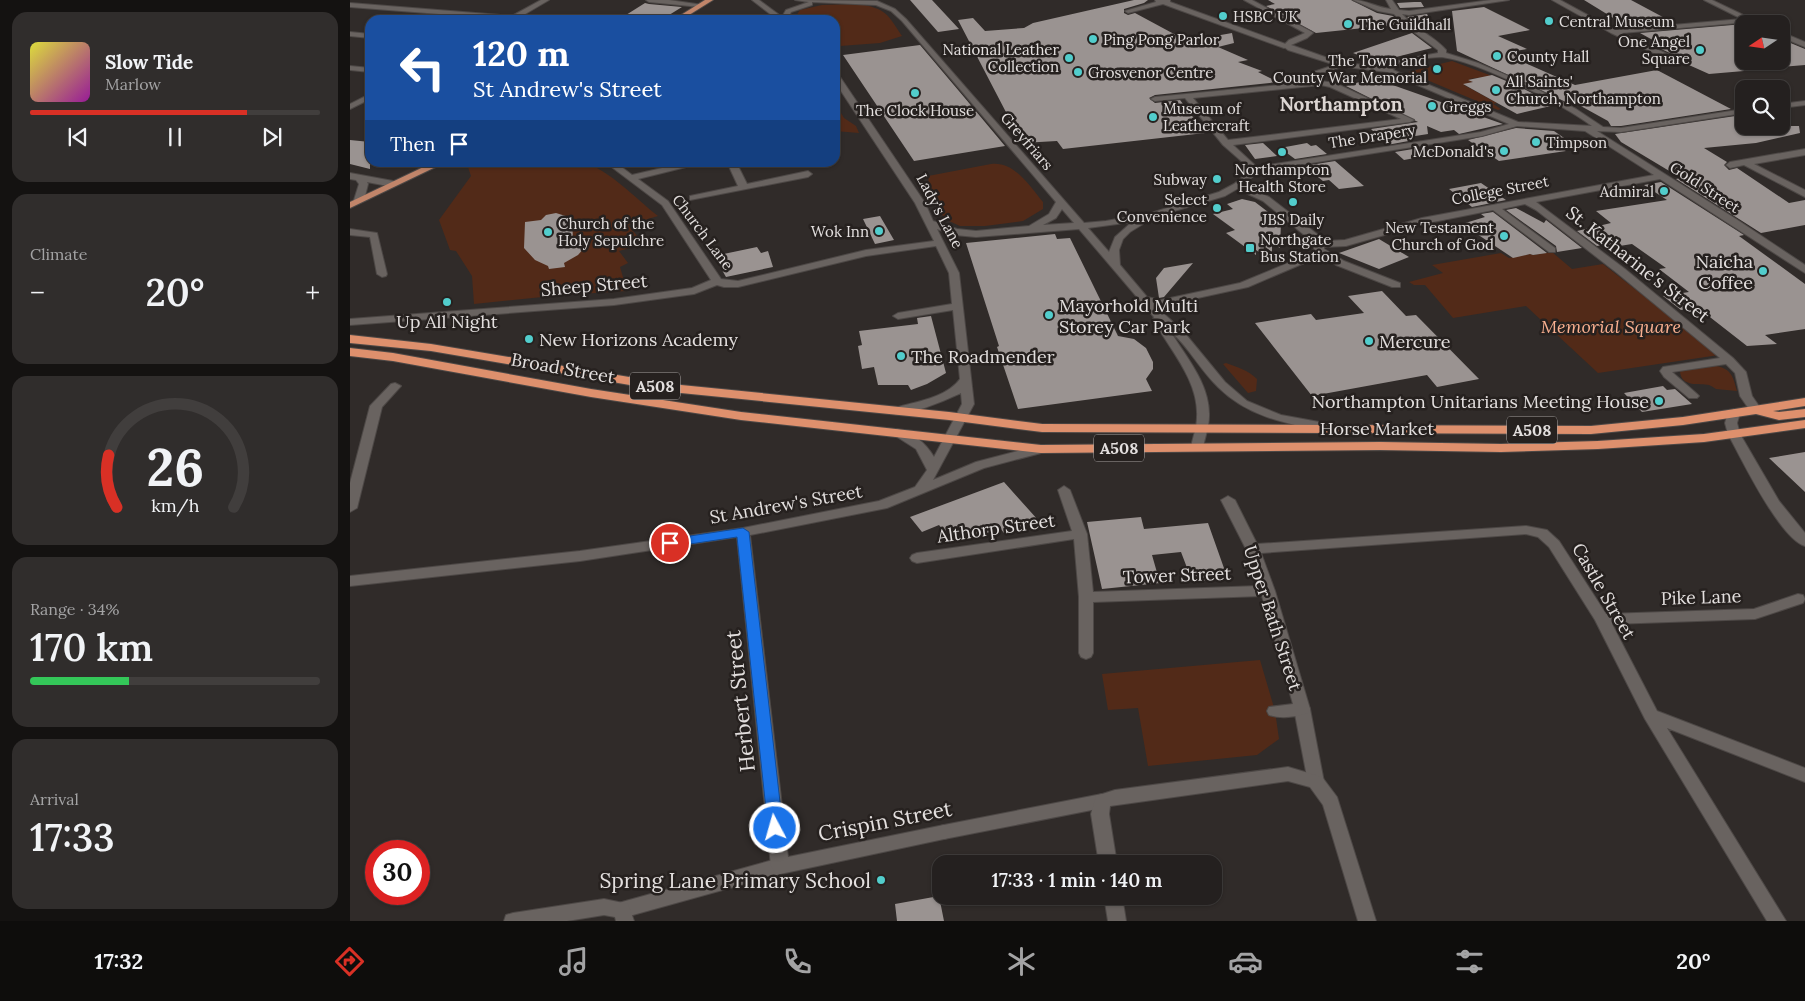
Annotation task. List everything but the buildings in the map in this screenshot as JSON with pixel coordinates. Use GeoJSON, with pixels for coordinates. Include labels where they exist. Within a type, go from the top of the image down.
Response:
{"type":"FeatureCollection","features":[{"type":"Feature","properties":{"kind":"highway","name":"A508"},"geometry":{"type":"LineString","coordinates":[[350,339],[454,350],[630,383],[736,397],[962,416]]}},
{"type":"Feature","properties":{"kind":"highway","name":"Broad Street"},"geometry":{"type":"LineString","coordinates":[[350,352],[423,362],[591,393],[741,416],[892,431],[949,439]]}},
{"type":"Feature","properties":{"kind":"highway","name":"Horse Market"},"geometry":{"type":"LineString","coordinates":[[962,416],[1042,428],[1581,430],[1648,424],[1805,402]]}},
{"type":"Feature","properties":{"kind":"highway"},"geometry":{"type":"LineString","coordinates":[[1755,409],[1766,414],[1779,416],[1805,414]]}},
{"type":"Feature","properties":{"kind":"highway"},"geometry":{"type":"LineString","coordinates":[[1648,424],[1734,434]]}},
{"type":"Feature","properties":{"kind":"highway","name":"Horse Market"},"geometry":{"type":"LineString","coordinates":[[949,439],[1041,449],[1197,447],[1500,448],[1598,446],[1734,434],[1805,424]]}},
{"type":"Feature","properties":{"kind":"main road"},"geometry":{"type":"LineString","coordinates":[[684,15],[705,2]]}},
{"type":"Feature","properties":{"kind":"main road"},"geometry":{"type":"LineString","coordinates":[[350,205],[431,167]]}},
{"type":"Feature","properties":{"kind":"street"},"geometry":{"type":"LineString","coordinates":[[519,15],[546,0]]}},
{"type":"Feature","properties":{"kind":"street"},"geometry":{"type":"LineString","coordinates":[[649,0],[705,2]]}},
{"type":"Feature","properties":{"kind":"street"},"geometry":{"type":"LineString","coordinates":[[755,0],[776,15]]}},
{"type":"Feature","properties":{"kind":"street","name":"Greyfriars"},"geometry":{"type":"LineString","coordinates":[[798,0],[871,1],[883,4],[904,20],[1060,204],[1116,265],[1154,313],[1197,384],[1203,414],[1197,447]]}},
{"type":"Feature","properties":{"kind":"street"},"geometry":{"type":"LineString","coordinates":[[1247,0],[1310,34],[1290,42],[1287,46]]}},
{"type":"Feature","properties":{"kind":"street"},"geometry":{"type":"LineString","coordinates":[[1359,1],[1373,8],[1415,13],[1506,0]]}},
{"type":"Feature","properties":{"kind":"street"},"geometry":{"type":"LineString","coordinates":[[1555,0],[1613,32],[1675,62]]}},
{"type":"Feature","properties":{"kind":"street"},"geometry":{"type":"LineString","coordinates":[[1707,0],[1740,15]]}},
{"type":"Feature","properties":{"kind":"street"},"geometry":{"type":"LineString","coordinates":[[786,15],[793,9],[822,1]]}},
{"type":"Feature","properties":{"kind":"street"},"geometry":{"type":"LineString","coordinates":[[1128,10],[1164,1],[1221,24],[1342,65],[1362,69],[1389,70],[1406,80],[1517,124],[1589,130],[1634,129],[1735,112]]}},
{"type":"Feature","properties":{"kind":"street"},"geometry":{"type":"LineString","coordinates":[[1359,1],[1379,4],[1389,1],[1409,26],[1438,46],[1442,50],[1442,54]]}},
{"type":"Feature","properties":{"kind":"street"},"geometry":{"type":"LineString","coordinates":[[350,5],[466,15]]}},
{"type":"Feature","properties":{"kind":"street"},"geometry":{"type":"LineString","coordinates":[[1613,32],[1735,21]]}},
{"type":"Feature","properties":{"kind":"street"},"geometry":{"type":"LineString","coordinates":[[350,34],[365,36]]}},
{"type":"Feature","properties":{"kind":"street"},"geometry":{"type":"LineString","coordinates":[[1790,37],[1805,44]]}},
{"type":"Feature","properties":{"kind":"street"},"geometry":{"type":"LineString","coordinates":[[1389,70],[1394,64],[1442,54],[1497,74],[1546,97],[1592,121],[1602,130]]}},
{"type":"Feature","properties":{"kind":"street"},"geometry":{"type":"LineString","coordinates":[[1271,87],[1342,65]]}},
{"type":"Feature","properties":{"kind":"street"},"geometry":{"type":"LineString","coordinates":[[350,68],[365,70]]}},
{"type":"Feature","properties":{"kind":"street"},"geometry":{"type":"LineString","coordinates":[[1226,143],[1410,120],[1318,78],[1321,72]]}},
{"type":"Feature","properties":{"kind":"street","name":"Lady's Lane"},"geometry":{"type":"LineString","coordinates":[[840,83],[913,191],[931,223],[954,272],[968,404],[933,470],[919,490]]}},
{"type":"Feature","properties":{"kind":"street"},"geometry":{"type":"LineString","coordinates":[[1154,99],[1310,83],[1332,85]]}},
{"type":"Feature","properties":{"kind":"street"},"geometry":{"type":"LineString","coordinates":[[931,223],[955,232],[970,234],[1106,224],[1153,216],[1207,200],[1238,186],[1255,170],[1226,143],[1188,97]]}},
{"type":"Feature","properties":{"kind":"street"},"geometry":{"type":"LineString","coordinates":[[350,107],[365,99]]}},
{"type":"Feature","properties":{"kind":"street"},"geometry":{"type":"LineString","coordinates":[[1790,105],[1805,103]]}},
{"type":"Feature","properties":{"kind":"street","name":"The Drapery"},"geometry":{"type":"LineString","coordinates":[[1255,170],[1282,164],[1482,134],[1517,124]]}},
{"type":"Feature","properties":{"kind":"street","name":"Gold Street"},"geometry":{"type":"LineString","coordinates":[[1589,130],[1805,270]]}},
{"type":"Feature","properties":{"kind":"street"},"geometry":{"type":"LineString","coordinates":[[1730,165],[1805,152]]}},
{"type":"Feature","properties":{"kind":"street"},"geometry":{"type":"LineString","coordinates":[[1746,163],[1805,194]]}},
{"type":"Feature","properties":{"kind":"street","name":"Church Lane"},"geometry":{"type":"LineString","coordinates":[[616,167],[665,203],[720,282]]}},
{"type":"Feature","properties":{"kind":"street"},"geometry":{"type":"LineString","coordinates":[[629,178],[679,167]]}},
{"type":"Feature","properties":{"kind":"street"},"geometry":{"type":"LineString","coordinates":[[734,167],[744,188]]}},
{"type":"Feature","properties":{"kind":"street"},"geometry":{"type":"LineString","coordinates":[[693,198],[808,174]]}},
{"type":"Feature","properties":{"kind":"street","name":"College Street"},"geometry":{"type":"LineString","coordinates":[[1319,246],[1346,243],[1422,221],[1662,176]]}},
{"type":"Feature","properties":{"kind":"street"},"geometry":{"type":"LineString","coordinates":[[355,177],[393,184]]}},
{"type":"Feature","properties":{"kind":"street"},"geometry":{"type":"LineString","coordinates":[[355,177],[364,184],[359,200]]}},
{"type":"Feature","properties":{"kind":"street"},"geometry":{"type":"LineString","coordinates":[[1238,186],[1266,199],[1340,263],[1396,285]]}},
{"type":"Feature","properties":{"kind":"street","name":"St. Katharine's Street"},"geometry":{"type":"LineString","coordinates":[[1526,200],[1621,271],[1729,360],[1740,372],[1746,396],[1755,409]]}},
{"type":"Feature","properties":{"kind":"street"},"geometry":{"type":"LineString","coordinates":[[1030,229],[1053,216],[1060,204]]}},
{"type":"Feature","properties":{"kind":"street"},"geometry":{"type":"LineString","coordinates":[[1494,207],[1552,250]]}},
{"type":"Feature","properties":{"kind":"street"},"geometry":{"type":"LineString","coordinates":[[1116,265],[1113,250],[1116,242],[1131,227],[1153,216]]}},
{"type":"Feature","properties":{"kind":"street"},"geometry":{"type":"LineString","coordinates":[[350,232],[374,234],[382,274]]}},
{"type":"Feature","properties":{"kind":"street","name":"Sheep Street"},"geometry":{"type":"LineString","coordinates":[[350,322],[614,302],[694,291],[720,282],[738,284],[866,253],[940,243]]}},
{"type":"Feature","properties":{"kind":"street"},"geometry":{"type":"LineString","coordinates":[[1346,243],[1340,247],[1338,255],[1352,267]]}},
{"type":"Feature","properties":{"kind":"street"},"geometry":{"type":"LineString","coordinates":[[1142,299],[1161,303],[1244,285],[1313,256],[1319,246]]}},
{"type":"Feature","properties":{"kind":"street"},"geometry":{"type":"LineString","coordinates":[[898,316],[958,306]]}},
{"type":"Feature","properties":{"kind":"street","name":"Greyfriars"},"geometry":{"type":"LineString","coordinates":[[1154,313],[1178,333],[1221,384],[1244,403],[1278,418],[1330,428]]}},
{"type":"Feature","properties":{"kind":"street"},"geometry":{"type":"LineString","coordinates":[[1693,396],[1668,374],[1667,369],[1729,360]]}},
{"type":"Feature","properties":{"kind":"street"},"geometry":{"type":"LineString","coordinates":[[898,411],[935,400],[958,390],[965,380]]}},
{"type":"Feature","properties":{"kind":"street"},"geometry":{"type":"LineString","coordinates":[[350,508],[376,406],[396,386]]}},
{"type":"Feature","properties":{"kind":"street"},"geometry":{"type":"LineString","coordinates":[[1734,413],[1732,423],[1734,434],[1769,498],[1805,541]]}},
{"type":"Feature","properties":{"kind":"street"},"geometry":{"type":"LineString","coordinates":[[892,431],[911,438],[924,449],[933,470]]}},
{"type":"Feature","properties":{"kind":"street","name":"St Andrew's Street"},"geometry":{"type":"LineString","coordinates":[[350,581],[580,556],[743,532],[882,505],[980,465],[1041,449]]}},
{"type":"Feature","properties":{"kind":"street"},"geometry":{"type":"LineString","coordinates":[[1064,490],[1080,534],[1086,597],[1086,654]]}},
{"type":"Feature","properties":{"kind":"street","name":"Upper Bath Street"},"geometry":{"type":"LineString","coordinates":[[1228,500],[1253,549],[1268,591],[1302,710],[1316,782],[1330,802],[1367,921]]}},
{"type":"Feature","properties":{"kind":"street","name":"Castle Street"},"geometry":{"type":"LineString","coordinates":[[1253,549],[1526,530],[1542,533],[1554,544],[1602,619],[1651,715],[1777,921]]}},
{"type":"Feature","properties":{"kind":"street","name":"Herbert Street"},"geometry":{"type":"LineString","coordinates":[[743,532],[780,866]]}},
{"type":"Feature","properties":{"kind":"street","name":"Althorp Street"},"geometry":{"type":"LineString","coordinates":[[917,558],[1080,534]]}},
{"type":"Feature","properties":{"kind":"street","name":"Tower Street"},"geometry":{"type":"LineString","coordinates":[[1086,597],[1268,591]]}},
{"type":"Feature","properties":{"kind":"street","name":"Pike Lane"},"geometry":{"type":"LineString","coordinates":[[1602,619],[1756,614],[1802,597]]}},
{"type":"Feature","properties":{"kind":"street","name":"Upper Bath Street"},"geometry":{"type":"LineString","coordinates":[[1275,711],[1302,710]]}},
{"type":"Feature","properties":{"kind":"street"},"geometry":{"type":"LineString","coordinates":[[1651,715],[1805,775]]}},
{"type":"Feature","properties":{"kind":"street","name":"Crispin Street"},"geometry":{"type":"LineString","coordinates":[[623,916],[780,866],[1115,797],[1288,774],[1316,782]]}},
{"type":"Feature","properties":{"kind":"street"},"geometry":{"type":"LineString","coordinates":[[1102,801],[1100,814],[1107,855]]}},
{"type":"Feature","properties":{"kind":"street"},"geometry":{"type":"LineString","coordinates":[[1114,905],[1117,921]]}},
{"type":"Feature","properties":{"kind":"street"},"geometry":{"type":"LineString","coordinates":[[513,921],[604,907],[623,916]]}},
{"type":"Feature","properties":{"kind":"green space"},"geometry":{"type":"Polygon","coordinates":[[[859,4],[881,10],[889,17],[902,36],[880,43],[840,46],[840,15],[797,15],[800,10],[822,5],[859,4]]]}},
{"type":"Feature","properties":{"kind":"green space"},"geometry":{"type":"Polygon","coordinates":[[[1452,61],[1492,76],[1469,79],[1473,82],[1464,85],[1497,103],[1493,104],[1501,109],[1498,110],[1408,72],[1452,61]]]}},
{"type":"Feature","properties":{"kind":"green space"},"geometry":{"type":"Polygon","coordinates":[[[840,111],[844,118],[856,126],[859,133],[840,131],[840,111]]]}},
{"type":"Feature","properties":{"kind":"green space"},"geometry":{"type":"Polygon","coordinates":[[[1000,164],[1021,176],[1043,202],[1043,209],[1023,221],[985,226],[960,226],[949,221],[942,215],[929,185],[928,176],[1000,164]]]}},
{"type":"Feature","properties":{"kind":"green space"},"geometry":{"type":"Polygon","coordinates":[[[468,167],[595,167],[613,178],[658,216],[628,225],[644,244],[619,251],[628,263],[620,267],[627,291],[562,295],[474,304],[472,276],[456,251],[450,250],[439,220],[471,176],[468,167]]]}},
{"type":"Feature","properties":{"kind":"green space","name":"Memorial Square"},"geometry":{"type":"Polygon","coordinates":[[[1552,252],[1572,269],[1603,264],[1719,355],[1598,373],[1526,306],[1453,318],[1425,285],[1414,285],[1409,282],[1443,273],[1432,265],[1501,253],[1509,258],[1552,252]]]}},
{"type":"Feature","properties":{"kind":"green space"},"geometry":{"type":"Polygon","coordinates":[[[1226,363],[1254,376],[1257,379],[1256,391],[1248,393],[1223,364],[1226,363]]]}},
{"type":"Feature","properties":{"kind":"green space"},"geometry":{"type":"Polygon","coordinates":[[[1716,366],[1725,369],[1731,374],[1737,391],[1716,389],[1709,385],[1691,384],[1681,376],[1680,371],[1683,370],[1716,366]]]}},
{"type":"Feature","properties":{"kind":"green space"},"geometry":{"type":"Polygon","coordinates":[[[1260,660],[1275,711],[1279,739],[1257,755],[1148,766],[1138,708],[1108,710],[1102,674],[1260,660]]]}},
{"type":"Feature","properties":{"kind":"place","name":"HSBC UK"},"geometry":{"type":"Point","coordinates":[1223,16]}},
{"type":"Feature","properties":{"kind":"place","name":"Central Museum"},"geometry":{"type":"Point","coordinates":[1549,21]}},
{"type":"Feature","properties":{"kind":"place","name":"The Guildhall"},"geometry":{"type":"Point","coordinates":[1348,24]}},
{"type":"Feature","properties":{"kind":"place","name":"Ping Pong Parlor"},"geometry":{"type":"Point","coordinates":[1093,39]}},
{"type":"Feature","properties":{"kind":"place","name":"One Angel Square"},"geometry":{"type":"Point","coordinates":[1700,50]}},
{"type":"Feature","properties":{"kind":"place","name":"County Hall"},"geometry":{"type":"Point","coordinates":[1497,56]}},
{"type":"Feature","properties":{"kind":"place","name":"National Leather Collection"},"geometry":{"type":"Point","coordinates":[1069,58]}},
{"type":"Feature","properties":{"kind":"place","name":"The Town and County War Memorial"},"geometry":{"type":"Point","coordinates":[1437,69]}},
{"type":"Feature","properties":{"kind":"place","name":"Grosvenor Centre"},"geometry":{"type":"Point","coordinates":[1078,72]}},
{"type":"Feature","properties":{"kind":"place","name":"All Saints' Church, Northampton"},"geometry":{"type":"Point","coordinates":[1496,90]}},
{"type":"Feature","properties":{"kind":"place","name":"The Clock House"},"geometry":{"type":"Point","coordinates":[915,93]}},
{"type":"Feature","properties":{"kind":"place","name":"Greggs"},"geometry":{"type":"Point","coordinates":[1432,106]}},
{"type":"Feature","properties":{"kind":"place","name":"Museum of Leathercraft"},"geometry":{"type":"Point","coordinates":[1153,117]}},
{"type":"Feature","properties":{"kind":"place","name":"Timpson"},"geometry":{"type":"Point","coordinates":[1536,142]}},
{"type":"Feature","properties":{"kind":"place","name":"McDonald's"},"geometry":{"type":"Point","coordinates":[1504,151]}},
{"type":"Feature","properties":{"kind":"place","name":"Northampton Health Store"},"geometry":{"type":"Point","coordinates":[1282,152]}},
{"type":"Feature","properties":{"kind":"place","name":"Subway"},"geometry":{"type":"Point","coordinates":[1217,179]}},
{"type":"Feature","properties":{"kind":"place","name":"Admiral"},"geometry":{"type":"Point","coordinates":[1664,191]}},
{"type":"Feature","properties":{"kind":"place","name":"JBS Daily"},"geometry":{"type":"Point","coordinates":[1293,202]}},
{"type":"Feature","properties":{"kind":"place","name":"Select Convenience"},"geometry":{"type":"Point","coordinates":[1217,208]}},
{"type":"Feature","properties":{"kind":"place","name":"Wok Inn"},"geometry":{"type":"Point","coordinates":[879,231]}},
{"type":"Feature","properties":{"kind":"place","name":"Church of the Holy Sepulchre"},"geometry":{"type":"Point","coordinates":[548,232]}},
{"type":"Feature","properties":{"kind":"place","name":"New Testament Church of God"},"geometry":{"type":"Point","coordinates":[1504,236]}},
{"type":"Feature","properties":{"kind":"place","name":"Northgate Bus Station"},"geometry":{"type":"Point","coordinates":[1250,248]}},
{"type":"Feature","properties":{"kind":"place","name":"Naicha Coffee"},"geometry":{"type":"Point","coordinates":[1763,271]}},
{"type":"Feature","properties":{"kind":"place","name":"Up All Night"},"geometry":{"type":"Point","coordinates":[447,302]}},
{"type":"Feature","properties":{"kind":"place","name":"Mayorhold Multi Storey Car Park"},"geometry":{"type":"Point","coordinates":[1049,315]}},
{"type":"Feature","properties":{"kind":"place","name":"New Horizons Academy"},"geometry":{"type":"Point","coordinates":[529,339]}},
{"type":"Feature","properties":{"kind":"place","name":"Mercure"},"geometry":{"type":"Point","coordinates":[1369,341]}},
{"type":"Feature","properties":{"kind":"place","name":"The Roadmender"},"geometry":{"type":"Point","coordinates":[901,356]}},
{"type":"Feature","properties":{"kind":"place","name":"Northampton Unitarians Meeting House"},"geometry":{"type":"Point","coordinates":[1659,401]}},
{"type":"Feature","properties":{"kind":"place","name":"Spring Lane Primary School"},"geometry":{"type":"Point","coordinates":[881,880]}},
{"type":"Feature","properties":{"kind":"district","name":"Northampton"},"geometry":{"type":"Point","coordinates":[1341,104]}},
{"type":"Feature","properties":{"kind":"route"},"geometry":{"type":"LineString","coordinates":[[670,543],[743,532],[775,828]]}}]}
